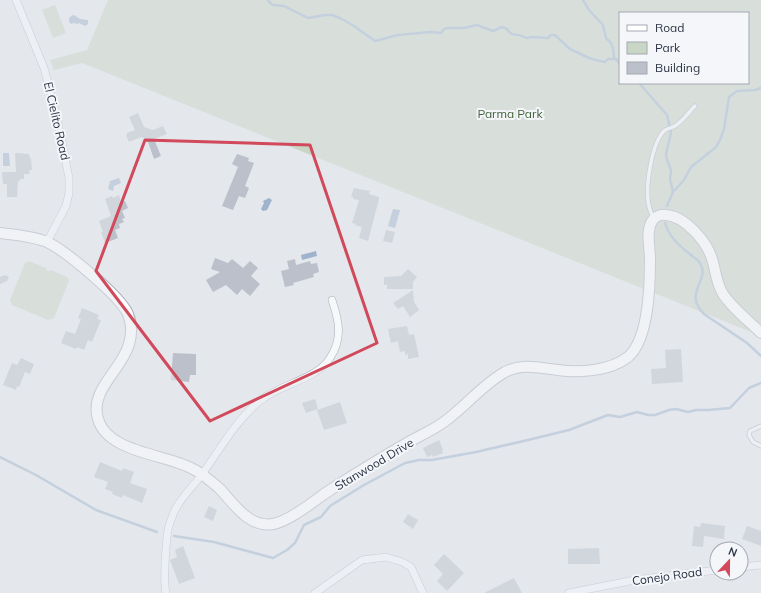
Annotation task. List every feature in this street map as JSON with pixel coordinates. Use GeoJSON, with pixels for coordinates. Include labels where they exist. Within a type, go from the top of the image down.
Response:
{"type":"FeatureCollection","features":[{"type":"Feature","properties":{"kind":"main road"},"geometry":{"type":"LineString","coordinates":[[654,219],[661,215],[669,215],[680,220],[692,230],[706,245],[722,293],[761,332]]}},
{"type":"Feature","properties":{"kind":"main road","name":"Stanwood Drive"},"geometry":{"type":"LineString","coordinates":[[0,233],[39,239],[61,251],[102,285],[123,306],[130,319],[131,333],[128,348],[120,364],[98,398],[96,414],[99,424],[104,432],[118,442],[182,464],[202,474],[245,516],[261,524],[276,524],[374,463],[436,427],[453,415],[490,382],[506,372],[527,366],[564,371],[589,370],[605,367],[622,361],[631,354],[637,345],[645,320],[649,293],[650,230],[651,223],[654,219]]}},
{"type":"Feature","properties":{"kind":"street","name":"El Cielito Road"},"geometry":{"type":"LineString","coordinates":[[16,0],[44,68],[59,126],[69,178],[69,193],[66,206],[47,242]]}},
{"type":"Feature","properties":{"kind":"street"},"geometry":{"type":"LineString","coordinates":[[166,593],[164,583],[168,529],[183,496],[202,474],[234,428],[247,413],[277,390],[313,373],[321,368],[330,359],[337,345],[339,333],[338,320],[332,300]]}},
{"type":"Feature","properties":{"kind":"street"},"geometry":{"type":"LineString","coordinates":[[315,593],[362,560],[386,556],[411,567],[423,593]]}},
{"type":"Feature","properties":{"kind":"street"},"geometry":{"type":"LineString","coordinates":[[749,566],[761,565]]}},
{"type":"Feature","properties":{"kind":"street","name":"Conejo Road"},"geometry":{"type":"LineString","coordinates":[[570,593],[635,580],[709,571]]}},
{"type":"Feature","properties":{"kind":"lane"},"geometry":{"type":"LineString","coordinates":[[654,219],[648,202],[650,174],[657,143],[660,136],[667,129],[674,127],[695,106]]}},
{"type":"Feature","properties":{"kind":"lane"},"geometry":{"type":"LineString","coordinates":[[761,426],[750,431],[749,435],[753,442],[761,446]]}},
{"type":"Feature","properties":{"kind":"highlighted area"},"geometry":{"type":"Polygon","coordinates":[[[145,140],[310,145],[377,343],[210,421],[96,271],[145,140]]]}},
{"type":"Feature","properties":{"kind":"green space","name":"Parma Park"},"geometry":{"type":"Polygon","coordinates":[[[108,0],[761,0],[761,336],[82,63],[54,70],[50,60],[87,50],[108,0]]]}},
{"type":"Feature","properties":{"kind":"green space"},"geometry":{"type":"Polygon","coordinates":[[[55,5],[66,33],[53,38],[42,10],[55,5]]]}},
{"type":"Feature","properties":{"kind":"green space"},"geometry":{"type":"Polygon","coordinates":[[[29,261],[46,268],[47,271],[51,270],[67,277],[69,281],[54,318],[48,320],[12,305],[10,300],[25,263],[29,261]]]}},
{"type":"Feature","properties":{"kind":"water"},"geometry":{"type":"Polygon","coordinates":[[[74,15],[80,19],[88,20],[88,24],[85,26],[79,23],[71,24],[69,18],[74,15]]]}},
{"type":"Feature","properties":{"kind":"water"},"geometry":{"type":"Polygon","coordinates":[[[3,153],[9,153],[10,166],[3,166],[3,153]]]}},
{"type":"Feature","properties":{"kind":"water"},"geometry":{"type":"Polygon","coordinates":[[[119,178],[121,183],[114,186],[113,191],[108,189],[110,181],[119,178]]]}},
{"type":"Feature","properties":{"kind":"water"},"geometry":{"type":"Polygon","coordinates":[[[269,198],[272,200],[267,210],[263,211],[261,209],[264,203],[263,201],[269,198]]]}},
{"type":"Feature","properties":{"kind":"water"},"geometry":{"type":"Polygon","coordinates":[[[393,209],[400,210],[395,228],[388,226],[393,209]]]}},
{"type":"Feature","properties":{"kind":"water"},"geometry":{"type":"Polygon","coordinates":[[[316,251],[317,256],[302,260],[301,255],[316,251]]]}},
{"type":"Feature","properties":{"kind":"building"},"geometry":{"type":"Polygon","coordinates":[[[138,113],[144,127],[153,130],[163,126],[167,134],[154,139],[161,156],[154,159],[147,139],[141,137],[129,142],[126,135],[127,133],[135,130],[129,117],[138,113]]]}},
{"type":"Feature","properties":{"kind":"building"},"geometry":{"type":"Polygon","coordinates":[[[15,153],[29,154],[30,159],[31,158],[32,170],[29,170],[30,174],[24,174],[24,179],[20,179],[20,181],[18,181],[17,197],[7,197],[7,184],[3,184],[2,172],[16,172],[15,153]]]}},
{"type":"Feature","properties":{"kind":"building"},"geometry":{"type":"Polygon","coordinates":[[[237,154],[249,158],[248,161],[254,163],[245,186],[249,188],[245,198],[239,196],[233,210],[222,206],[238,167],[232,164],[237,154]]]}},
{"type":"Feature","properties":{"kind":"building"},"geometry":{"type":"Polygon","coordinates":[[[354,188],[370,191],[369,194],[379,197],[368,241],[359,238],[362,227],[352,223],[359,200],[353,199],[351,196],[354,188]]]}},
{"type":"Feature","properties":{"kind":"building"},"geometry":{"type":"Polygon","coordinates":[[[119,195],[121,202],[125,201],[128,208],[122,211],[125,218],[122,219],[124,222],[119,224],[120,228],[115,230],[118,238],[105,243],[99,221],[111,216],[105,199],[112,196],[113,198],[119,195]]]}},
{"type":"Feature","properties":{"kind":"building"},"geometry":{"type":"Polygon","coordinates":[[[386,230],[395,232],[392,243],[383,241],[386,230]]]}},
{"type":"Feature","properties":{"kind":"building"},"geometry":{"type":"Polygon","coordinates":[[[215,258],[228,263],[232,259],[243,268],[250,261],[258,268],[251,276],[260,284],[250,296],[242,289],[237,295],[226,285],[213,292],[206,280],[220,272],[211,269],[215,258]]]}},
{"type":"Feature","properties":{"kind":"building"},"geometry":{"type":"Polygon","coordinates":[[[295,259],[296,265],[310,261],[311,264],[317,263],[319,272],[313,274],[314,277],[285,287],[281,271],[289,269],[287,261],[295,259]]]}},
{"type":"Feature","properties":{"kind":"building"},"geometry":{"type":"Polygon","coordinates":[[[408,269],[417,277],[413,282],[413,289],[387,289],[387,285],[384,285],[384,277],[401,276],[408,269]]]}},
{"type":"Feature","properties":{"kind":"building"},"geometry":{"type":"Polygon","coordinates":[[[5,275],[9,277],[7,281],[0,284],[0,277],[5,275]]]}},
{"type":"Feature","properties":{"kind":"building"},"geometry":{"type":"Polygon","coordinates":[[[413,290],[414,302],[419,310],[410,317],[403,306],[398,309],[393,303],[413,290]]]}},
{"type":"Feature","properties":{"kind":"building"},"geometry":{"type":"Polygon","coordinates":[[[82,308],[99,315],[97,319],[101,320],[92,342],[88,340],[84,350],[77,347],[76,349],[61,343],[66,331],[75,334],[81,319],[78,318],[82,308]]]}},
{"type":"Feature","properties":{"kind":"building"},"geometry":{"type":"Polygon","coordinates":[[[407,326],[409,335],[414,334],[419,357],[408,359],[408,354],[405,355],[405,351],[400,352],[398,341],[391,343],[388,329],[407,326]]]}},
{"type":"Feature","properties":{"kind":"building"},"geometry":{"type":"Polygon","coordinates":[[[681,349],[683,382],[652,384],[651,369],[666,368],[665,350],[681,349]]]}},
{"type":"Feature","properties":{"kind":"building"},"geometry":{"type":"Polygon","coordinates":[[[173,353],[196,354],[196,375],[190,375],[189,382],[171,380],[173,353]]]}},
{"type":"Feature","properties":{"kind":"building"},"geometry":{"type":"Polygon","coordinates":[[[21,358],[34,364],[30,374],[25,372],[19,387],[17,386],[16,390],[3,385],[12,363],[17,365],[21,358]]]}},
{"type":"Feature","properties":{"kind":"building"},"geometry":{"type":"Polygon","coordinates":[[[315,399],[318,409],[306,413],[302,403],[315,399]]]}},
{"type":"Feature","properties":{"kind":"building"},"geometry":{"type":"Polygon","coordinates":[[[340,402],[347,423],[324,430],[317,410],[340,402]]]}},
{"type":"Feature","properties":{"kind":"building"},"geometry":{"type":"Polygon","coordinates":[[[439,440],[443,453],[433,457],[432,455],[427,457],[423,448],[439,440]]]}},
{"type":"Feature","properties":{"kind":"building"},"geometry":{"type":"Polygon","coordinates":[[[100,462],[122,471],[123,468],[134,472],[130,483],[147,489],[142,503],[123,495],[122,498],[105,489],[108,482],[94,477],[100,462]]]}},
{"type":"Feature","properties":{"kind":"building"},"geometry":{"type":"Polygon","coordinates":[[[209,506],[217,510],[213,521],[204,517],[209,506]]]}},
{"type":"Feature","properties":{"kind":"building"},"geometry":{"type":"Polygon","coordinates":[[[408,514],[418,520],[413,529],[403,522],[408,514]]]}},
{"type":"Feature","properties":{"kind":"building"},"geometry":{"type":"Polygon","coordinates":[[[701,523],[725,526],[724,539],[704,536],[703,547],[692,546],[694,526],[700,527],[701,523]]]}},
{"type":"Feature","properties":{"kind":"building"},"geometry":{"type":"Polygon","coordinates":[[[747,526],[761,531],[761,546],[742,539],[747,526]]]}},
{"type":"Feature","properties":{"kind":"building"},"geometry":{"type":"Polygon","coordinates":[[[183,546],[195,578],[179,584],[170,560],[177,557],[175,550],[183,546]]]}},
{"type":"Feature","properties":{"kind":"building"},"geometry":{"type":"Polygon","coordinates":[[[599,548],[600,564],[568,564],[568,549],[599,548]]]}},
{"type":"Feature","properties":{"kind":"building"},"geometry":{"type":"Polygon","coordinates":[[[444,554],[464,573],[447,591],[437,581],[443,574],[434,565],[444,554]]]}},
{"type":"Feature","properties":{"kind":"building"},"geometry":{"type":"Polygon","coordinates":[[[514,578],[522,593],[484,593],[514,578]]]}},
{"type":"Feature","properties":{"kind":"waterway"},"geometry":{"type":"LineString","coordinates":[[268,0],[273,5],[284,6],[308,18],[325,15],[332,15],[340,18],[375,41],[398,35],[430,32],[441,33],[444,29],[448,28],[464,28],[477,25],[493,31],[502,27],[507,29],[512,34],[527,38],[548,38],[551,35],[555,35],[570,49],[589,58],[605,62],[608,59],[616,59]]}},
{"type":"Feature","properties":{"kind":"waterway"},"geometry":{"type":"LineString","coordinates":[[583,0],[589,10],[603,25],[606,38],[611,43],[613,48],[614,57],[619,63]]}},
{"type":"Feature","properties":{"kind":"waterway"},"geometry":{"type":"LineString","coordinates":[[640,84],[667,115],[671,133],[666,154],[671,170],[670,179],[673,192],[667,206]]}},
{"type":"Feature","properties":{"kind":"waterway"},"geometry":{"type":"LineString","coordinates":[[673,192],[684,180],[691,167],[716,147],[724,129],[729,97],[737,91],[755,90],[761,88]]}},
{"type":"Feature","properties":{"kind":"waterway"},"geometry":{"type":"LineString","coordinates":[[665,223],[669,233],[675,241],[698,260],[701,265],[703,271],[696,293],[698,307],[704,314],[747,343],[761,356]]}},
{"type":"Feature","properties":{"kind":"waterway"},"geometry":{"type":"LineString","coordinates":[[174,536],[214,542],[273,558],[287,550],[295,543],[304,525],[321,517],[330,506],[364,485],[405,463],[476,452],[528,440],[569,430],[608,415],[620,417],[637,412],[655,415],[676,409],[688,412],[696,410],[730,408],[749,388],[761,383]]}},
{"type":"Feature","properties":{"kind":"waterway"},"geometry":{"type":"LineString","coordinates":[[0,457],[36,475],[96,510],[157,532]]}}]}
